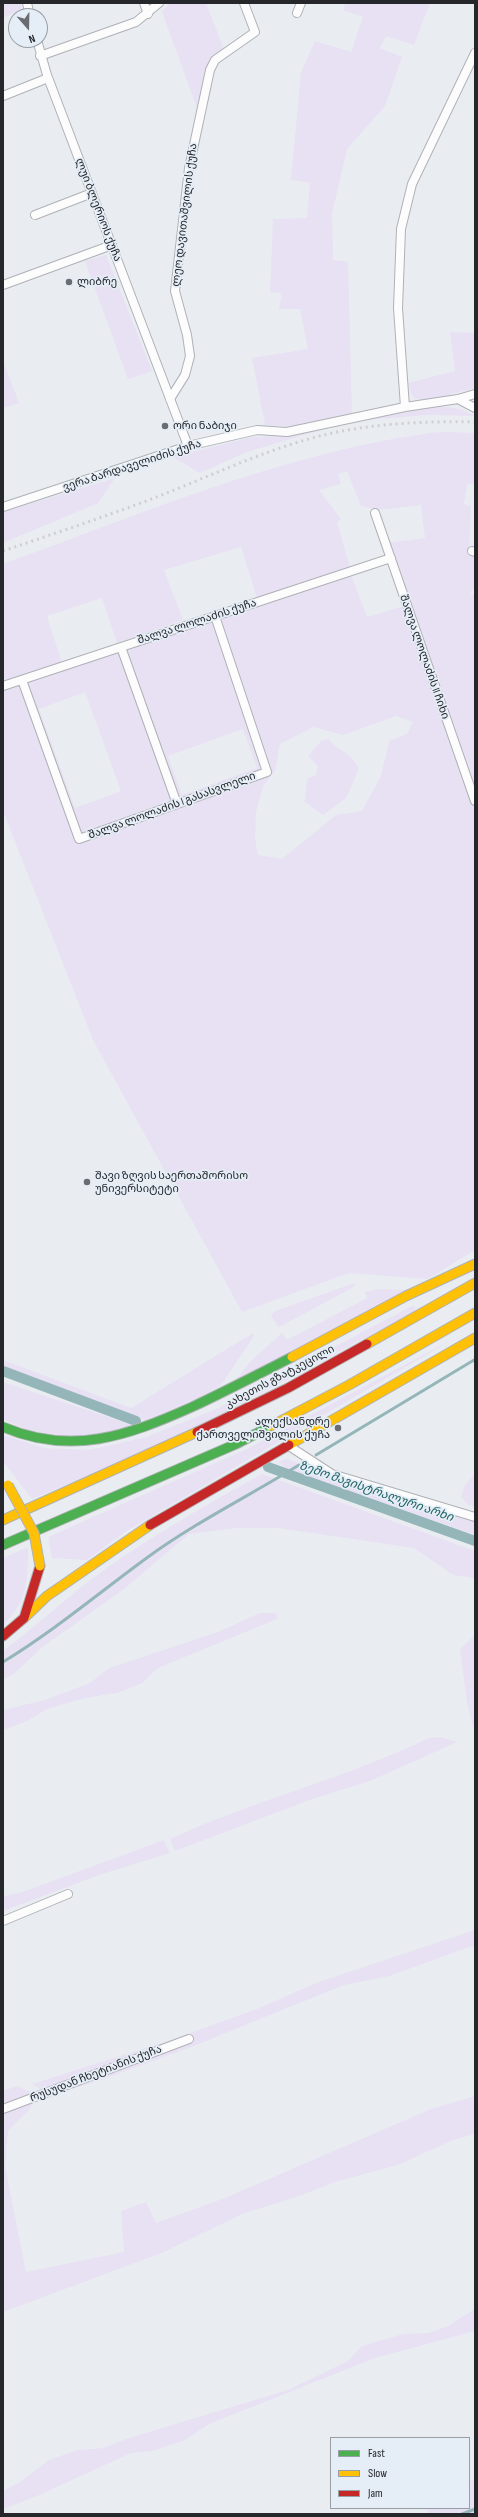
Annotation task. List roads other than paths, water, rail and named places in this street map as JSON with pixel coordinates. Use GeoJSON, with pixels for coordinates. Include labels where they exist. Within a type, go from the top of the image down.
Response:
{"type":"FeatureCollection","features":[{"type":"Feature","properties":{"kind":"main road"},"geometry":{"type":"LineString","coordinates":[[431,1309],[472,1265]]}},
{"type":"Feature","properties":{"kind":"main road"},"geometry":{"type":"LineString","coordinates":[[3,1427],[31,1438],[70,1443],[110,1438],[151,1425],[260,1375],[472,1265]]}},
{"type":"Feature","properties":{"kind":"main road","name":"კახეთის გზატკეცილი"},"geometry":{"type":"LineString","coordinates":[[3,1520],[156,1452],[237,1413],[431,1309],[475,1283]]}},
{"type":"Feature","properties":{"kind":"main road"},"geometry":{"type":"LineString","coordinates":[[3,1545],[236,1444],[349,1385],[475,1314]]}},
{"type":"Feature","properties":{"kind":"main road"},"geometry":{"type":"LineString","coordinates":[[3,1636],[47,1596],[152,1524],[475,1338]]}},
{"type":"Feature","properties":{"kind":"main road"},"geometry":{"type":"LineString","coordinates":[[6,1482],[30,1519],[40,1547],[40,1566],[24,1618]]}},
{"type":"Feature","properties":{"kind":"street"},"geometry":{"type":"LineString","coordinates":[[144,3],[148,14]]}},
{"type":"Feature","properties":{"kind":"street"},"geometry":{"type":"LineString","coordinates":[[40,56],[136,22],[160,3]]}},
{"type":"Feature","properties":{"kind":"street","name":"ლეო დავითაშვილის ქუჩა"},"geometry":{"type":"LineString","coordinates":[[170,399],[185,375],[190,356],[187,335],[175,291],[189,168],[210,70],[215,60],[255,32],[244,3]]}},
{"type":"Feature","properties":{"kind":"street"},"geometry":{"type":"LineString","coordinates":[[297,13],[301,3]]}},
{"type":"Feature","properties":{"kind":"street","name":"ლუი ბლერიოს ქუჩა"},"geometry":{"type":"LineString","coordinates":[[38,48],[48,78],[188,446]]}},
{"type":"Feature","properties":{"kind":"street"},"geometry":{"type":"LineString","coordinates":[[405,407],[398,308],[401,229],[412,184],[475,53]]}},
{"type":"Feature","properties":{"kind":"street"},"geometry":{"type":"LineString","coordinates":[[3,96],[48,78]]}},
{"type":"Feature","properties":{"kind":"street"},"geometry":{"type":"LineString","coordinates":[[35,215],[92,193]]}},
{"type":"Feature","properties":{"kind":"street"},"geometry":{"type":"LineString","coordinates":[[3,285],[112,245]]}},
{"type":"Feature","properties":{"kind":"street","name":"ვერა ბარდაველიძის ქუჩა"},"geometry":{"type":"LineString","coordinates":[[3,507],[188,446],[257,430],[288,432],[405,407],[458,399],[475,394]]}},
{"type":"Feature","properties":{"kind":"street"},"geometry":{"type":"LineString","coordinates":[[458,399],[475,408]]}},
{"type":"Feature","properties":{"kind":"street","name":"შალვა ლოლაძის II ჩიხი"},"geometry":{"type":"LineString","coordinates":[[375,513],[475,801]]}},
{"type":"Feature","properties":{"kind":"street","name":"შალვა ლოლაძის ქუჩა"},"geometry":{"type":"LineString","coordinates":[[3,686],[391,558]]}},
{"type":"Feature","properties":{"kind":"street","name":"შალვა ლოლაძის I გასასვლელი"},"geometry":{"type":"LineString","coordinates":[[22,680],[79,839],[267,772],[215,616]]}},
{"type":"Feature","properties":{"kind":"street"},"geometry":{"type":"LineString","coordinates":[[121,647],[177,804]]}},
{"type":"Feature","properties":{"kind":"street"},"geometry":{"type":"LineString","coordinates":[[289,1446],[332,1474],[475,1517]]}},
{"type":"Feature","properties":{"kind":"street"},"geometry":{"type":"LineString","coordinates":[[3,1921],[68,1894]]}},
{"type":"Feature","properties":{"kind":"street","name":"რუსუდან ჩხეტიანის ქუჩა"},"geometry":{"type":"LineString","coordinates":[[3,2109],[189,2039]]}},
{"type":"Feature","properties":{"kind":"waterway"},"geometry":{"type":"LineString","coordinates":[[316,1455],[474,1360]]}},
{"type":"Feature","properties":{"kind":"waterway","name":"ზემო მაგისტრალური არხი"},"geometry":{"type":"LineString","coordinates":[[3,1371],[136,1421]]}},
{"type":"Feature","properties":{"kind":"waterway"},"geometry":{"type":"LineString","coordinates":[[3,1662],[59,1624],[166,1544],[299,1465]]}},
{"type":"Feature","properties":{"kind":"waterway","name":"ზემო მაგისტრალური არხი"},"geometry":{"type":"LineString","coordinates":[[268,1467],[475,1541]]}},
{"type":"Feature","properties":{"kind":"waterway"},"geometry":{"type":"LineString","coordinates":[[462,2514],[475,2509]]}},
{"type":"Feature","properties":{"kind":"railway"},"geometry":{"type":"LineString","coordinates":[[3,551],[135,505],[240,463],[306,440],[364,427],[420,422],[475,422]]}},
{"type":"Feature","properties":{"kind":"place","name":"ლიბრე"},"geometry":{"type":"Point","coordinates":[69,282]}},
{"type":"Feature","properties":{"kind":"place","name":"ორი ნაბიჯი"},"geometry":{"type":"Point","coordinates":[165,426]}},
{"type":"Feature","properties":{"kind":"place","name":"შავი ზღვის საერთაშორისო უნივერსიტეტი"},"geometry":{"type":"Point","coordinates":[87,1182]}},
{"type":"Feature","properties":{"kind":"place","name":"ალექსანდრე ქართველიშვილის ქუჩა"},"geometry":{"type":"Point","coordinates":[338,1428]}}]}
